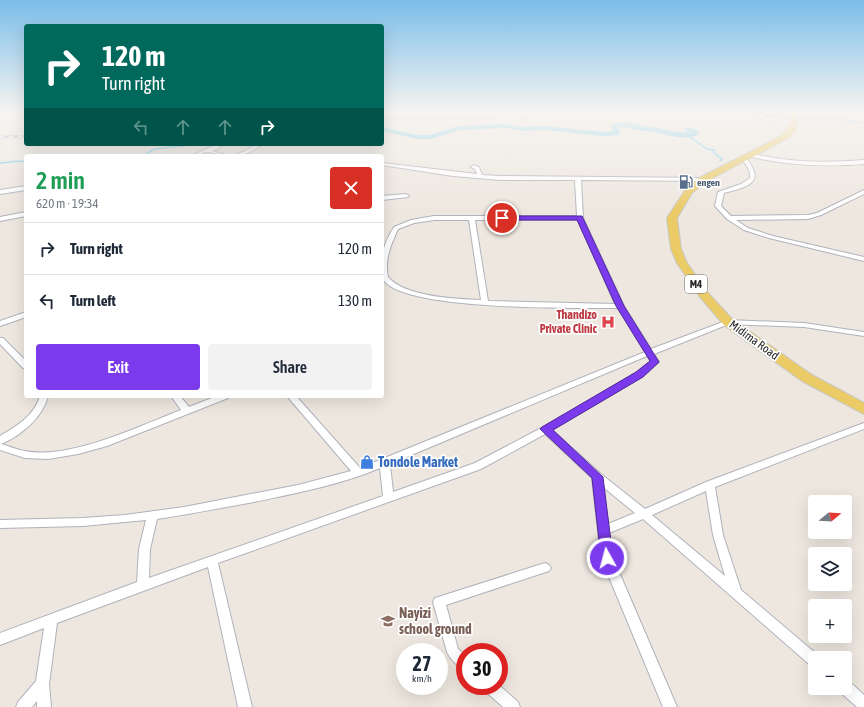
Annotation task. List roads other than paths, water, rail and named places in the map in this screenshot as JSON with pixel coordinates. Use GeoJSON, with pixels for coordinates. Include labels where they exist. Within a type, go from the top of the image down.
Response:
{"type":"FeatureCollection","features":[{"type":"Feature","properties":{"kind":"main road","name":"Midima Road"},"geometry":{"type":"LineString","coordinates":[[768,146],[704,179],[689,190],[672,218],[676,250],[682,263],[704,294],[728,322],[807,378],[864,409]]}},
{"type":"Feature","properties":{"kind":"street"},"geometry":{"type":"LineString","coordinates":[[198,154],[218,146]]}},
{"type":"Feature","properties":{"kind":"street"},"geometry":{"type":"LineString","coordinates":[[240,154],[257,146]]}},
{"type":"Feature","properties":{"kind":"street"},"geometry":{"type":"LineString","coordinates":[[207,150],[221,154]]}},
{"type":"Feature","properties":{"kind":"street"},"geometry":{"type":"LineString","coordinates":[[747,157],[802,165],[864,162]]}},
{"type":"Feature","properties":{"kind":"street"},"geometry":{"type":"LineString","coordinates":[[747,157],[753,170],[754,174],[752,177],[742,186],[721,192],[718,206],[729,218],[746,229],[771,237],[864,257]]}},
{"type":"Feature","properties":{"kind":"street"},"geometry":{"type":"LineString","coordinates":[[384,164],[480,176],[521,179],[704,179]]}},
{"type":"Feature","properties":{"kind":"street"},"geometry":{"type":"LineString","coordinates":[[474,167],[477,168],[480,176]]}},
{"type":"Feature","properties":{"kind":"street"},"geometry":{"type":"LineString","coordinates":[[0,639],[143,585],[478,466],[546,429],[639,375],[655,362],[620,306],[580,218],[578,179]]}},
{"type":"Feature","properties":{"kind":"street"},"geometry":{"type":"LineString","coordinates":[[0,192],[24,188]]}},
{"type":"Feature","properties":{"kind":"street"},"geometry":{"type":"LineString","coordinates":[[729,218],[808,217],[819,214],[864,192]]}},
{"type":"Feature","properties":{"kind":"street"},"geometry":{"type":"LineString","coordinates":[[384,198],[406,196]]}},
{"type":"Feature","properties":{"kind":"street"},"geometry":{"type":"LineString","coordinates":[[0,219],[24,214]]}},
{"type":"Feature","properties":{"kind":"street"},"geometry":{"type":"LineString","coordinates":[[384,254],[396,228],[413,221],[434,218],[580,218]]}},
{"type":"Feature","properties":{"kind":"street"},"geometry":{"type":"LineString","coordinates":[[472,218],[485,302]]}},
{"type":"Feature","properties":{"kind":"street"},"geometry":{"type":"LineString","coordinates":[[384,271],[385,277],[391,284],[432,298],[485,302],[620,306]]}},
{"type":"Feature","properties":{"kind":"street"},"geometry":{"type":"LineString","coordinates":[[0,324],[24,315]]}},
{"type":"Feature","properties":{"kind":"street"},"geometry":{"type":"LineString","coordinates":[[0,524],[83,522],[153,515],[276,494],[358,473],[648,353],[728,322],[804,325],[864,334]]}},
{"type":"Feature","properties":{"kind":"street"},"geometry":{"type":"LineString","coordinates":[[0,340],[12,350],[24,364]]}},
{"type":"Feature","properties":{"kind":"street"},"geometry":{"type":"LineString","coordinates":[[0,441],[33,416],[43,402],[44,398]]}},
{"type":"Feature","properties":{"kind":"street"},"geometry":{"type":"LineString","coordinates":[[177,398],[187,411]]}},
{"type":"Feature","properties":{"kind":"street"},"geometry":{"type":"LineString","coordinates":[[0,447],[25,455],[48,456],[78,451],[104,444],[220,398]]}},
{"type":"Feature","properties":{"kind":"street"},"geometry":{"type":"LineString","coordinates":[[293,398],[358,473]]}},
{"type":"Feature","properties":{"kind":"street"},"geometry":{"type":"LineString","coordinates":[[604,531],[710,485],[864,426]]}},
{"type":"Feature","properties":{"kind":"street"},"geometry":{"type":"LineString","coordinates":[[546,429],[598,477],[643,513],[808,655]]}},
{"type":"Feature","properties":{"kind":"street"},"geometry":{"type":"LineString","coordinates":[[385,463],[388,498]]}},
{"type":"Feature","properties":{"kind":"street"},"geometry":{"type":"LineString","coordinates":[[598,477],[607,558],[670,707]]}},
{"type":"Feature","properties":{"kind":"street"},"geometry":{"type":"LineString","coordinates":[[710,485],[718,535],[737,593]]}},
{"type":"Feature","properties":{"kind":"street"},"geometry":{"type":"LineString","coordinates":[[143,585],[144,548],[153,515]]}},
{"type":"Feature","properties":{"kind":"street"},"geometry":{"type":"LineString","coordinates":[[212,561],[245,707]]}},
{"type":"Feature","properties":{"kind":"street"},"geometry":{"type":"LineString","coordinates":[[456,655],[453,652],[439,602],[545,568]]}},
{"type":"Feature","properties":{"kind":"street"},"geometry":{"type":"LineString","coordinates":[[44,707],[42,684],[51,619]]}},
{"type":"Feature","properties":{"kind":"street"},"geometry":{"type":"LineString","coordinates":[[23,707],[42,684]]}},
{"type":"Feature","properties":{"kind":"street"},"geometry":{"type":"LineString","coordinates":[[852,693],[864,704]]}},
{"type":"Feature","properties":{"kind":"street"},"geometry":{"type":"LineString","coordinates":[[500,695],[513,707]]}},
{"type":"Feature","properties":{"kind":"waterway"},"geometry":{"type":"LineString","coordinates":[[146,154],[155,149],[181,146]]}},
{"type":"Feature","properties":{"kind":"waterway"},"geometry":{"type":"LineString","coordinates":[[703,146],[707,149],[714,150],[714,153],[722,159],[720,161]]}},
{"type":"Feature","properties":{"kind":"waterway"},"geometry":{"type":"LineString","coordinates":[[0,163],[24,162]]}},
{"type":"Feature","properties":{"kind":"place","name":"engen"},"geometry":{"type":"Point","coordinates":[686,182]}},
{"type":"Feature","properties":{"kind":"place","name":"Thandizo Private Clinic"},"geometry":{"type":"Point","coordinates":[608,322]}},
{"type":"Feature","properties":{"kind":"place","name":"Tondole Market"},"geometry":{"type":"Point","coordinates":[367,462]}},
{"type":"Feature","properties":{"kind":"place","name":"Nayizi school ground"},"geometry":{"type":"Point","coordinates":[388,621]}}]}
